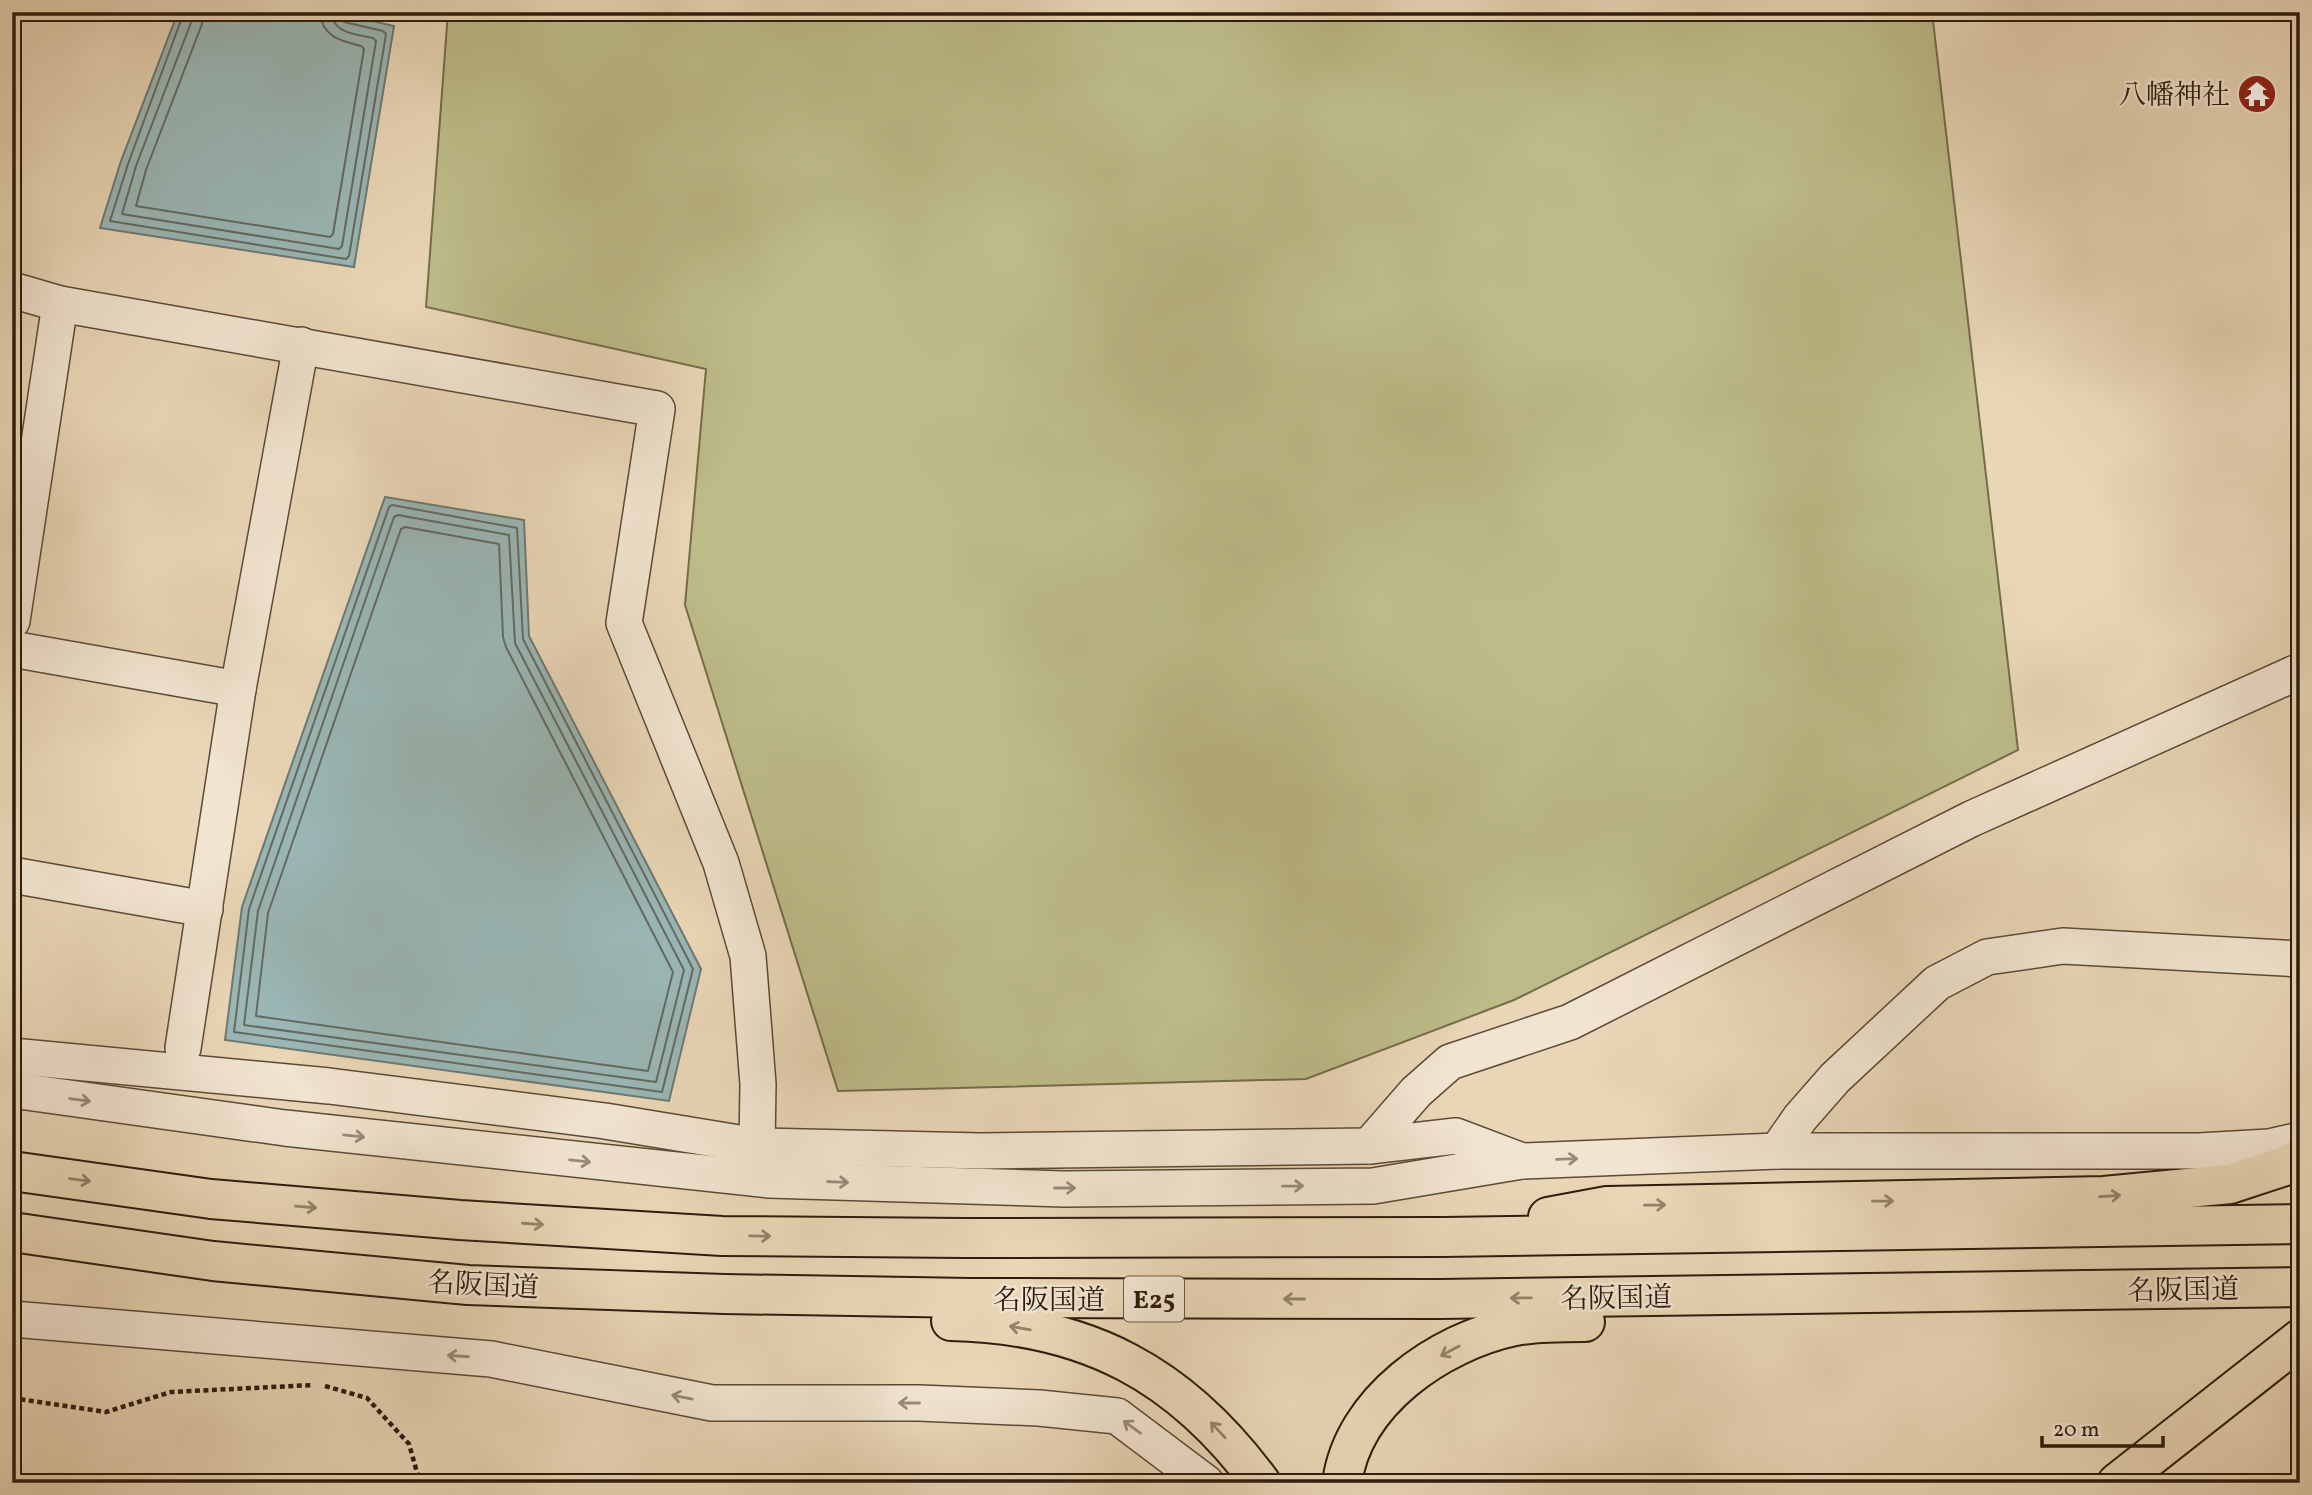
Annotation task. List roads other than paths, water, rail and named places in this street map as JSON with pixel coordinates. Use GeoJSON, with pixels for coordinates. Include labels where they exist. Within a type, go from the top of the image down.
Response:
{"type":"FeatureCollection","features":[{"type":"Feature","properties":{"kind":"highway"},"geometry":{"type":"LineString","coordinates":[[1443,1237],[1607,1206],[2104,1196],[2172,1191],[2231,1184],[2288,1165],[2300,1158]]}},
{"type":"Feature","properties":{"kind":"highway","name":"E25"},"geometry":{"type":"LineString","coordinates":[[12,1171],[211,1199],[460,1220],[722,1236],[1443,1237],[2300,1224]]}},
{"type":"Feature","properties":{"kind":"highway"},"geometry":{"type":"LineString","coordinates":[[12,1234],[157,1268],[341,1289],[551,1308],[962,1321],[1020,1327],[1071,1339],[1110,1353],[1146,1371],[1182,1396],[1213,1423],[1240,1453],[1261,1483]]}},
{"type":"Feature","properties":{"kind":"highway","name":"名阪国道"},"geometry":{"type":"LineString","coordinates":[[12,1234],[213,1261],[468,1285],[711,1293],[971,1298],[1385,1299],[2300,1287]]}},
{"type":"Feature","properties":{"kind":"highway"},"geometry":{"type":"LineString","coordinates":[[1342,1483],[1353,1446],[1368,1416],[1391,1391],[1419,1368],[1453,1348],[1516,1326],[1563,1322],[1908,1313],[2100,1290]]}},
{"type":"Feature","properties":{"kind":"highway"},"geometry":{"type":"LineString","coordinates":[[2117,1483],[2300,1339]]}},
{"type":"Feature","properties":{"kind":"street"},"geometry":{"type":"LineString","coordinates":[[12,290],[60,304],[657,409],[624,623],[721,863],[748,956],[758,1084],[757,1146]]}},
{"type":"Feature","properties":{"kind":"street"},"geometry":{"type":"LineString","coordinates":[[12,621],[60,304]]}},
{"type":"Feature","properties":{"kind":"street"},"geometry":{"type":"LineString","coordinates":[[183,1048],[239,689],[301,345]]}},
{"type":"Feature","properties":{"kind":"street"},"geometry":{"type":"LineString","coordinates":[[12,649],[239,689]]}},
{"type":"Feature","properties":{"kind":"street"},"geometry":{"type":"LineString","coordinates":[[1369,1146],[1416,1092],[1450,1062],[1570,1022],[1971,819],[2300,671]]}},
{"type":"Feature","properties":{"kind":"street"},"geometry":{"type":"LineString","coordinates":[[12,875],[205,909]]}},
{"type":"Feature","properties":{"kind":"street"},"geometry":{"type":"LineString","coordinates":[[1777,1150],[1800,1118],[1835,1078],[1937,983],[1987,957],[2063,946],[2300,959]]}},
{"type":"Feature","properties":{"kind":"street"},"geometry":{"type":"LineString","coordinates":[[12,1055],[329,1086],[605,1121],[757,1146],[981,1151],[1369,1146],[1456,1136],[1522,1161]]}},
{"type":"Feature","properties":{"kind":"street"},"geometry":{"type":"LineString","coordinates":[[12,1090],[285,1128],[769,1180],[1064,1189],[1373,1186],[1522,1161],[1777,1150],[2199,1151],[2269,1147],[2300,1140]]}},
{"type":"Feature","properties":{"kind":"street"},"geometry":{"type":"LineString","coordinates":[[12,1319],[491,1359],[712,1404],[919,1403],[1039,1408],[1117,1416],[1206,1483]]}},
{"type":"Feature","properties":{"kind":"water"},"geometry":{"type":"Polygon","coordinates":[[[178,12],[333,12],[394,26],[354,267],[100,228],[121,161],[178,12]]]}},
{"type":"Feature","properties":{"kind":"water"},"geometry":{"type":"Polygon","coordinates":[[[385,497],[524,520],[529,636],[701,969],[669,1101],[225,1040],[242,907],[385,497]]]}},
{"type":"Feature","properties":{"kind":"place","name":"八幡神社"},"geometry":{"type":"Point","coordinates":[2257,94]}}]}
